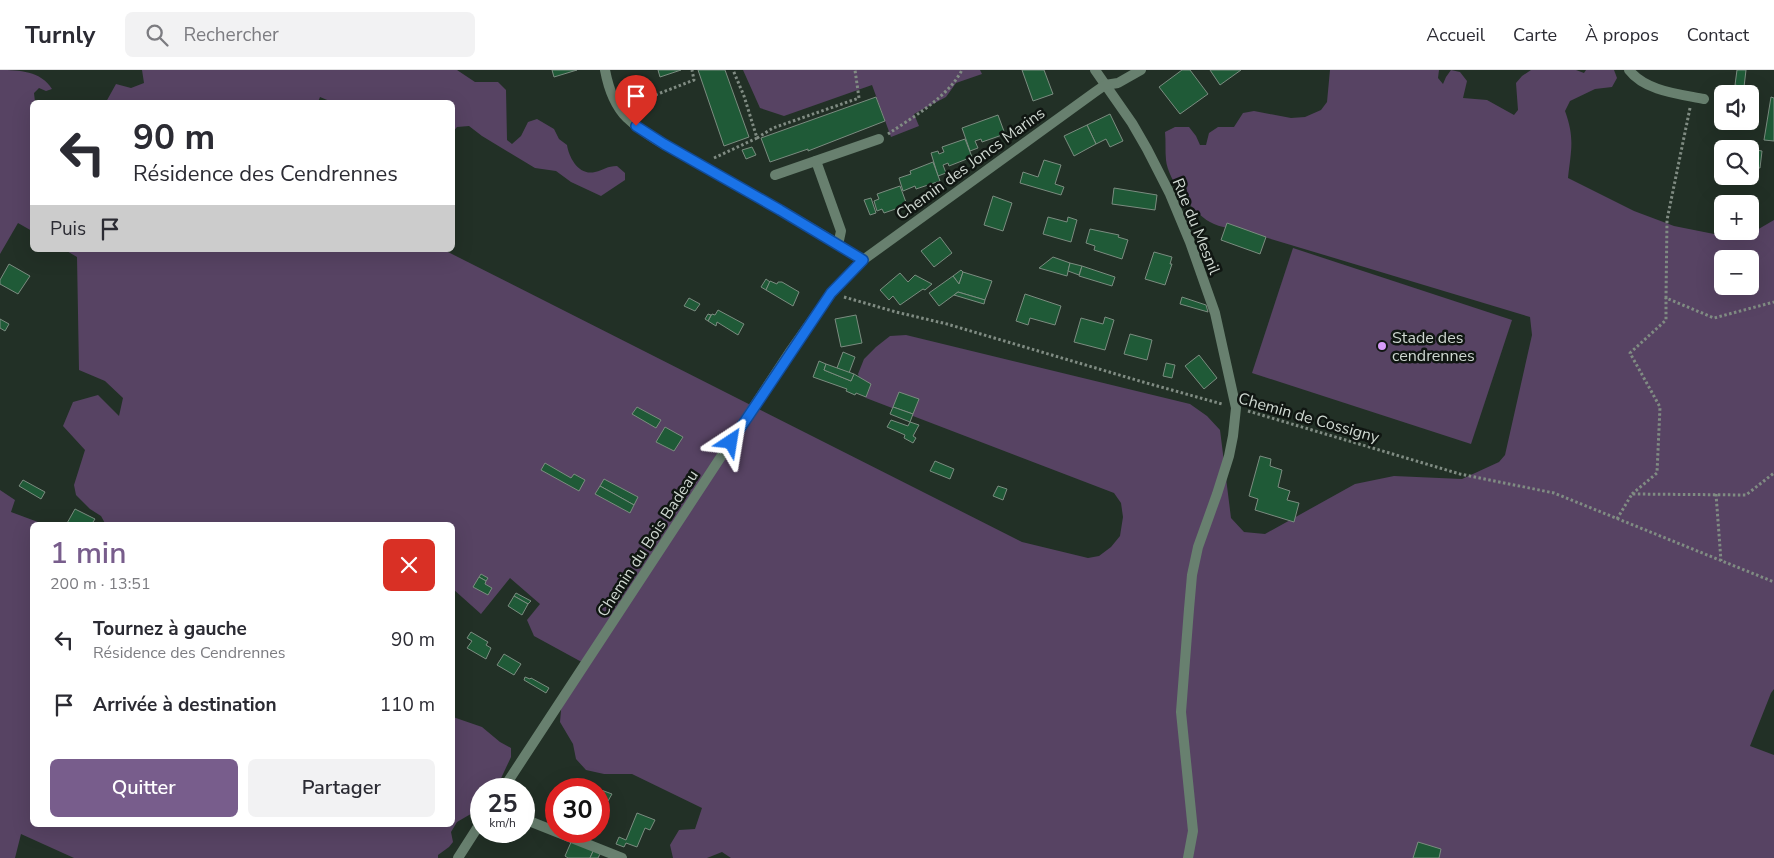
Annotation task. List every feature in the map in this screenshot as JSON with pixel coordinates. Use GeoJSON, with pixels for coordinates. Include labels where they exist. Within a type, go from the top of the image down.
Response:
{"type":"FeatureCollection","features":[{"type":"Feature","properties":{"kind":"street"},"geometry":{"type":"LineString","coordinates":[[606,70],[610,88],[620,109],[626,117],[648,134],[863,260]]}},
{"type":"Feature","properties":{"kind":"street","name":"Rue du Mesnil"},"geometry":{"type":"LineString","coordinates":[[1095,70],[1132,123],[1170,194],[1190,242],[1215,313],[1236,408]]}},
{"type":"Feature","properties":{"kind":"street","name":"Chemin des Joncs Marins"},"geometry":{"type":"LineString","coordinates":[[854,268],[1105,85],[1118,83],[1141,70]]}},
{"type":"Feature","properties":{"kind":"street"},"geometry":{"type":"LineString","coordinates":[[1628,70],[1634,76],[1654,87],[1704,99]]}},
{"type":"Feature","properties":{"kind":"street"},"geometry":{"type":"LineString","coordinates":[[775,175],[879,139]]}},
{"type":"Feature","properties":{"kind":"street"},"geometry":{"type":"LineString","coordinates":[[816,161],[841,231],[838,245]]}},
{"type":"Feature","properties":{"kind":"street","name":"Chemin du Bois Badeau"},"geometry":{"type":"LineString","coordinates":[[510,778],[740,427],[831,293],[854,268]]}},
{"type":"Feature","properties":{"kind":"street"},"geometry":{"type":"LineString","coordinates":[[1188,858],[1193,831],[1181,712],[1192,575],[1198,547],[1218,494],[1229,456],[1234,436],[1236,408]]}},
{"type":"Feature","properties":{"kind":"street"},"geometry":{"type":"LineString","coordinates":[[535,823],[622,858]]}},
{"type":"Feature","properties":{"kind":"street"},"geometry":{"type":"LineString","coordinates":[[458,858],[470,839]]}},
{"type":"Feature","properties":{"kind":"path"},"geometry":{"type":"LineString","coordinates":[[620,109],[694,80],[692,70]]}},
{"type":"Feature","properties":{"kind":"path"},"geometry":{"type":"LineString","coordinates":[[733,70],[744,96],[757,138]]}},
{"type":"Feature","properties":{"kind":"path"},"geometry":{"type":"LineString","coordinates":[[704,167],[713,159],[757,138],[773,128],[859,98],[855,70]]}},
{"type":"Feature","properties":{"kind":"path"},"geometry":{"type":"LineString","coordinates":[[879,139],[930,105],[958,79],[962,70]]}},
{"type":"Feature","properties":{"kind":"path"},"geometry":{"type":"LineString","coordinates":[[1617,519],[1632,494],[1657,473],[1660,407],[1630,353],[1666,320],[1667,220],[1692,97]]}},
{"type":"Feature","properties":{"kind":"path","name":"Chemin de Cossigny"},"geometry":{"type":"LineString","coordinates":[[831,293],[896,312],[947,324],[1460,474],[1554,493],[1774,582]]}},
{"type":"Feature","properties":{"kind":"path"},"geometry":{"type":"LineString","coordinates":[[1666,298],[1714,318],[1774,302]]}},
{"type":"Feature","properties":{"kind":"path"},"geometry":{"type":"LineString","coordinates":[[1632,494],[1746,495],[1774,473]]}},
{"type":"Feature","properties":{"kind":"path"},"geometry":{"type":"LineString","coordinates":[[1716,494],[1721,561]]}},
{"type":"Feature","properties":{"kind":"shaded area"},"geometry":{"type":"Polygon","coordinates":[[[0,70],[15,70],[42,78],[52,89],[46,91],[39,88],[34,93],[35,100],[30,100],[30,230],[18,223],[0,254],[0,70]]]}},
{"type":"Feature","properties":{"kind":"shaded area"},"geometry":{"type":"Polygon","coordinates":[[[142,70],[457,70],[475,82],[498,82],[506,90],[507,140],[512,144],[521,136],[528,122],[537,119],[554,129],[559,139],[567,145],[570,155],[580,169],[589,173],[617,166],[625,173],[625,180],[601,196],[571,182],[556,171],[535,168],[469,126],[457,127],[455,130],[455,100],[327,100],[320,97],[319,100],[107,100],[116,84],[131,88],[144,83],[142,70]]]}},
{"type":"Feature","properties":{"kind":"shaded area"},"geometry":{"type":"Polygon","coordinates":[[[743,70],[980,70],[982,74],[956,83],[946,97],[914,114],[919,126],[891,137],[872,85],[784,116],[760,108],[743,70]]]}},
{"type":"Feature","properties":{"kind":"shaded area"},"geometry":{"type":"Polygon","coordinates":[[[1330,70],[1439,70],[1438,78],[1443,84],[1451,70],[1460,72],[1467,81],[1463,98],[1487,100],[1514,115],[1518,110],[1516,83],[1531,70],[1576,70],[1584,73],[1586,70],[1614,70],[1617,78],[1612,87],[1595,89],[1570,101],[1565,111],[1571,137],[1568,178],[1634,211],[1674,226],[1714,234],[1714,240],[1759,240],[1759,229],[1774,220],[1774,689],[1750,746],[1774,755],[1774,858],[731,858],[722,852],[707,858],[673,858],[670,845],[679,830],[695,829],[702,808],[632,774],[604,774],[586,770],[576,759],[573,744],[560,722],[562,699],[589,666],[534,636],[527,620],[540,604],[510,578],[481,614],[455,591],[455,522],[104,522],[101,516],[90,509],[76,495],[74,485],[85,450],[63,426],[73,402],[98,395],[119,416],[123,398],[105,381],[79,370],[77,257],[68,252],[448,252],[1022,542],[1088,558],[1099,556],[1111,547],[1120,536],[1123,517],[1121,503],[1114,493],[866,398],[858,374],[864,359],[890,336],[906,335],[1190,404],[1207,416],[1220,430],[1231,518],[1244,532],[1265,534],[1355,484],[1394,476],[1462,479],[1499,462],[1505,455],[1532,335],[1530,317],[1248,232],[1214,224],[1196,211],[1182,195],[1171,177],[1166,157],[1165,132],[1175,127],[1189,127],[1200,145],[1206,145],[1209,133],[1218,127],[1234,127],[1243,113],[1254,111],[1291,118],[1305,117],[1321,110],[1327,102],[1330,70]]]}},
{"type":"Feature","properties":{"kind":"shaded area","name":"Stade des cendrennes"},"geometry":{"type":"Polygon","coordinates":[[[1293,248],[1512,320],[1471,444],[1252,373],[1293,248]]]}},
{"type":"Feature","properties":{"kind":"shaded area"},"geometry":{"type":"Polygon","coordinates":[[[0,490],[15,500],[11,512],[38,522],[30,522],[30,827],[454,827],[451,832],[453,842],[438,855],[438,858],[74,858],[21,834],[15,858],[0,858],[0,490]]]}},
{"type":"Feature","properties":{"kind":"shaded area"},"geometry":{"type":"Polygon","coordinates":[[[455,718],[482,727],[500,742],[511,748],[511,757],[501,778],[470,778],[470,814],[457,822],[455,825],[455,718]]]}},
{"type":"Feature","properties":{"kind":"building"},"geometry":{"type":"Polygon","coordinates":[[[552,70],[577,70],[554,77],[552,70]]]}},
{"type":"Feature","properties":{"kind":"building"},"geometry":{"type":"Polygon","coordinates":[[[658,70],[681,70],[660,77],[658,70]]]}},
{"type":"Feature","properties":{"kind":"building"},"geometry":{"type":"Polygon","coordinates":[[[698,70],[725,70],[749,137],[724,146],[698,70]]]}},
{"type":"Feature","properties":{"kind":"building"},"geometry":{"type":"Polygon","coordinates":[[[1022,70],[1044,70],[1053,94],[1033,101],[1022,70]]]}},
{"type":"Feature","properties":{"kind":"building"},"geometry":{"type":"Polygon","coordinates":[[[1182,70],[1190,70],[1208,94],[1180,114],[1159,87],[1182,70]]]}},
{"type":"Feature","properties":{"kind":"building"},"geometry":{"type":"Polygon","coordinates":[[[1210,70],[1241,70],[1220,85],[1210,70]]]}},
{"type":"Feature","properties":{"kind":"building"},"geometry":{"type":"Polygon","coordinates":[[[1737,70],[1746,70],[1744,85],[1735,85],[1737,70]]]}},
{"type":"Feature","properties":{"kind":"building"},"geometry":{"type":"Polygon","coordinates":[[[876,97],[885,121],[808,151],[808,149],[770,162],[761,138],[876,97]]]}},
{"type":"Feature","properties":{"kind":"building"},"geometry":{"type":"Polygon","coordinates":[[[1771,97],[1774,98],[1774,141],[1764,140],[1771,97]]]}},
{"type":"Feature","properties":{"kind":"building"},"geometry":{"type":"Polygon","coordinates":[[[1110,114],[1123,141],[1110,147],[1106,139],[1096,144],[1087,125],[1110,114]]]}},
{"type":"Feature","properties":{"kind":"building"},"geometry":{"type":"Polygon","coordinates":[[[998,115],[1005,134],[982,142],[981,139],[975,141],[978,148],[970,151],[962,128],[998,115]]]}},
{"type":"Feature","properties":{"kind":"building"},"geometry":{"type":"Polygon","coordinates":[[[1087,125],[1096,144],[1074,156],[1064,136],[1087,125]]]}},
{"type":"Feature","properties":{"kind":"building"},"geometry":{"type":"Polygon","coordinates":[[[965,139],[972,157],[949,166],[948,163],[943,165],[946,173],[938,176],[931,153],[938,151],[939,154],[944,152],[942,147],[965,139]]]}},
{"type":"Feature","properties":{"kind":"building"},"geometry":{"type":"Polygon","coordinates":[[[752,147],[756,155],[746,159],[742,150],[752,147]]]}},
{"type":"Feature","properties":{"kind":"building"},"geometry":{"type":"Polygon","coordinates":[[[1759,150],[1762,151],[1759,168],[1759,150]]]}},
{"type":"Feature","properties":{"kind":"building"},"geometry":{"type":"Polygon","coordinates":[[[1044,160],[1061,165],[1055,184],[1064,187],[1061,195],[1020,183],[1023,172],[1038,177],[1044,160]]]}},
{"type":"Feature","properties":{"kind":"building"},"geometry":{"type":"Polygon","coordinates":[[[933,162],[940,181],[916,189],[915,186],[903,191],[899,178],[911,174],[910,171],[933,162]]]}},
{"type":"Feature","properties":{"kind":"building"},"geometry":{"type":"Polygon","coordinates":[[[900,186],[907,205],[884,213],[882,209],[877,211],[874,201],[879,199],[877,194],[900,186]]]}},
{"type":"Feature","properties":{"kind":"building"},"geometry":{"type":"Polygon","coordinates":[[[1114,188],[1157,195],[1155,210],[1112,204],[1114,188]]]}},
{"type":"Feature","properties":{"kind":"building"},"geometry":{"type":"Polygon","coordinates":[[[993,196],[1012,203],[1003,231],[984,225],[993,196]]]}},
{"type":"Feature","properties":{"kind":"building"},"geometry":{"type":"Polygon","coordinates":[[[871,198],[876,213],[870,215],[864,200],[871,198]]]}},
{"type":"Feature","properties":{"kind":"building"},"geometry":{"type":"Polygon","coordinates":[[[1048,217],[1067,222],[1068,217],[1077,220],[1071,242],[1043,234],[1048,217]]]}},
{"type":"Feature","properties":{"kind":"building"},"geometry":{"type":"Polygon","coordinates":[[[1227,223],[1266,237],[1260,254],[1221,240],[1227,223]]]}},
{"type":"Feature","properties":{"kind":"building"},"geometry":{"type":"Polygon","coordinates":[[[1090,229],[1119,235],[1118,237],[1128,240],[1122,259],[1094,250],[1095,246],[1086,243],[1090,229]]]}},
{"type":"Feature","properties":{"kind":"building"},"geometry":{"type":"Polygon","coordinates":[[[940,237],[952,253],[934,267],[921,251],[940,237]]]}},
{"type":"Feature","properties":{"kind":"building"},"geometry":{"type":"Polygon","coordinates":[[[1154,252],[1172,257],[1170,264],[1172,264],[1165,285],[1145,279],[1154,252]]]}},
{"type":"Feature","properties":{"kind":"building"},"geometry":{"type":"Polygon","coordinates":[[[1053,257],[1070,263],[1067,276],[1039,268],[1053,257]]]}},
{"type":"Feature","properties":{"kind":"building"},"geometry":{"type":"Polygon","coordinates":[[[1070,263],[1082,266],[1079,275],[1068,271],[1070,263]]]}},
{"type":"Feature","properties":{"kind":"building"},"geometry":{"type":"Polygon","coordinates":[[[9,264],[30,276],[18,294],[0,284],[0,280],[9,264]]]}},
{"type":"Feature","properties":{"kind":"building"},"geometry":{"type":"Polygon","coordinates":[[[1082,266],[1115,277],[1112,286],[1079,276],[1082,266]]]}},
{"type":"Feature","properties":{"kind":"building"},"geometry":{"type":"Polygon","coordinates":[[[961,270],[963,272],[959,284],[953,276],[961,270]]]}},
{"type":"Feature","properties":{"kind":"building"},"geometry":{"type":"Polygon","coordinates":[[[963,272],[992,281],[985,300],[958,292],[939,306],[929,293],[953,276],[959,284],[963,272]]]}},
{"type":"Feature","properties":{"kind":"building"},"geometry":{"type":"Polygon","coordinates":[[[900,273],[908,282],[915,275],[932,284],[900,305],[893,296],[889,300],[880,290],[900,273]]]}},
{"type":"Feature","properties":{"kind":"building"},"geometry":{"type":"Polygon","coordinates":[[[766,279],[770,282],[766,290],[761,287],[766,279]]]}},
{"type":"Feature","properties":{"kind":"building"},"geometry":{"type":"Polygon","coordinates":[[[770,281],[777,284],[782,282],[799,292],[793,306],[766,290],[770,281]]]}},
{"type":"Feature","properties":{"kind":"building"},"geometry":{"type":"Polygon","coordinates":[[[958,292],[985,300],[984,304],[954,295],[958,292]]]}},
{"type":"Feature","properties":{"kind":"building"},"geometry":{"type":"Polygon","coordinates":[[[1025,294],[1061,306],[1055,325],[1030,318],[1028,325],[1016,321],[1025,294]]]}},
{"type":"Feature","properties":{"kind":"building"},"geometry":{"type":"Polygon","coordinates":[[[1182,297],[1206,305],[1208,312],[1180,304],[1182,297]]]}},
{"type":"Feature","properties":{"kind":"building"},"geometry":{"type":"Polygon","coordinates":[[[689,298],[700,304],[695,311],[684,306],[689,298]]]}},
{"type":"Feature","properties":{"kind":"building"},"geometry":{"type":"Polygon","coordinates":[[[718,310],[744,324],[738,335],[717,322],[716,326],[708,321],[712,314],[715,315],[718,310]]]}},
{"type":"Feature","properties":{"kind":"building"},"geometry":{"type":"Polygon","coordinates":[[[708,314],[711,315],[708,321],[705,319],[708,314]]]}},
{"type":"Feature","properties":{"kind":"building"},"geometry":{"type":"Polygon","coordinates":[[[856,315],[862,343],[841,347],[835,319],[856,315]]]}},
{"type":"Feature","properties":{"kind":"building"},"geometry":{"type":"Polygon","coordinates":[[[1105,317],[1114,320],[1105,350],[1074,342],[1081,318],[1103,324],[1105,317]]]}},
{"type":"Feature","properties":{"kind":"building"},"geometry":{"type":"Polygon","coordinates":[[[0,319],[9,324],[5,331],[0,328],[0,319]]]}},
{"type":"Feature","properties":{"kind":"building"},"geometry":{"type":"Polygon","coordinates":[[[1130,334],[1152,340],[1147,360],[1124,354],[1130,334]]]}},
{"type":"Feature","properties":{"kind":"building"},"geometry":{"type":"Polygon","coordinates":[[[843,352],[855,357],[849,373],[837,368],[843,352]]]}},
{"type":"Feature","properties":{"kind":"building"},"geometry":{"type":"Polygon","coordinates":[[[1199,355],[1217,378],[1204,389],[1185,366],[1199,355]]]}},
{"type":"Feature","properties":{"kind":"building"},"geometry":{"type":"Polygon","coordinates":[[[819,361],[826,364],[824,370],[851,381],[854,374],[871,384],[866,397],[856,393],[855,395],[846,391],[847,389],[813,377],[819,361]]]}},
{"type":"Feature","properties":{"kind":"building"},"geometry":{"type":"Polygon","coordinates":[[[1166,363],[1175,365],[1172,378],[1163,376],[1166,363]]]}},
{"type":"Feature","properties":{"kind":"building"},"geometry":{"type":"Polygon","coordinates":[[[826,364],[854,374],[851,381],[824,370],[826,364]]]}},
{"type":"Feature","properties":{"kind":"building"},"geometry":{"type":"Polygon","coordinates":[[[899,392],[919,399],[913,414],[893,407],[899,392]]]}},
{"type":"Feature","properties":{"kind":"building"},"geometry":{"type":"Polygon","coordinates":[[[637,407],[661,420],[656,428],[632,414],[637,407]]]}},
{"type":"Feature","properties":{"kind":"building"},"geometry":{"type":"Polygon","coordinates":[[[893,407],[913,414],[910,422],[890,414],[893,407]]]}},
{"type":"Feature","properties":{"kind":"building"},"geometry":{"type":"Polygon","coordinates":[[[891,420],[908,426],[910,422],[919,425],[913,436],[916,438],[913,443],[904,438],[905,435],[887,427],[891,420]]]}},
{"type":"Feature","properties":{"kind":"building"},"geometry":{"type":"Polygon","coordinates":[[[665,427],[683,437],[674,451],[656,442],[665,427]]]}},
{"type":"Feature","properties":{"kind":"building"},"geometry":{"type":"Polygon","coordinates":[[[1260,456],[1271,459],[1270,466],[1282,470],[1278,487],[1290,491],[1287,500],[1299,503],[1294,522],[1255,510],[1258,499],[1249,496],[1260,456]]]}},
{"type":"Feature","properties":{"kind":"building"},"geometry":{"type":"Polygon","coordinates":[[[935,461],[954,469],[950,479],[930,471],[935,461]]]}},
{"type":"Feature","properties":{"kind":"building"},"geometry":{"type":"Polygon","coordinates":[[[545,463],[571,478],[574,474],[585,480],[579,491],[541,470],[545,463]]]}},
{"type":"Feature","properties":{"kind":"building"},"geometry":{"type":"Polygon","coordinates":[[[604,479],[638,497],[634,505],[600,486],[604,479]]]}},
{"type":"Feature","properties":{"kind":"building"},"geometry":{"type":"Polygon","coordinates":[[[23,480],[45,492],[41,499],[19,486],[23,480]]]}},
{"type":"Feature","properties":{"kind":"building"},"geometry":{"type":"Polygon","coordinates":[[[600,486],[634,505],[630,513],[595,494],[600,486]]]}},
{"type":"Feature","properties":{"kind":"building"},"geometry":{"type":"Polygon","coordinates":[[[998,486],[1007,489],[1003,500],[993,496],[998,486]]]}},
{"type":"Feature","properties":{"kind":"building"},"geometry":{"type":"Polygon","coordinates":[[[75,509],[95,519],[93,522],[68,522],[75,509]]]}},
{"type":"Feature","properties":{"kind":"building"},"geometry":{"type":"Polygon","coordinates":[[[481,574],[488,578],[486,581],[479,577],[481,574]]]}},
{"type":"Feature","properties":{"kind":"building"},"geometry":{"type":"Polygon","coordinates":[[[479,577],[492,588],[488,595],[473,587],[479,577]]]}},
{"type":"Feature","properties":{"kind":"building"},"geometry":{"type":"Polygon","coordinates":[[[516,593],[531,601],[528,604],[514,596],[516,593]]]}},
{"type":"Feature","properties":{"kind":"building"},"geometry":{"type":"Polygon","coordinates":[[[514,596],[528,604],[522,615],[508,606],[514,596]]]}},
{"type":"Feature","properties":{"kind":"building"},"geometry":{"type":"Polygon","coordinates":[[[471,632],[488,642],[486,645],[491,648],[486,659],[467,648],[472,641],[467,638],[471,632]]]}},
{"type":"Feature","properties":{"kind":"building"},"geometry":{"type":"Polygon","coordinates":[[[504,654],[521,664],[514,675],[497,665],[504,654]]]}},
{"type":"Feature","properties":{"kind":"building"},"geometry":{"type":"Polygon","coordinates":[[[525,677],[531,678],[549,688],[546,693],[524,680],[525,677]]]}},
{"type":"Feature","properties":{"kind":"building"},"geometry":{"type":"Polygon","coordinates":[[[637,813],[655,820],[650,830],[645,828],[637,847],[626,843],[624,847],[616,844],[619,837],[626,840],[637,813]]]}},
{"type":"Feature","properties":{"kind":"building"},"geometry":{"type":"Polygon","coordinates":[[[1418,842],[1441,849],[1439,858],[1413,858],[1418,842]]]}},
{"type":"Feature","properties":{"kind":"building"},"geometry":{"type":"Polygon","coordinates":[[[571,843],[579,843],[594,849],[590,858],[568,858],[565,856],[571,843]]]}},
{"type":"Feature","properties":{"kind":"building"},"geometry":{"type":"Polygon","coordinates":[[[594,849],[601,852],[598,858],[590,858],[594,849]]]}},
{"type":"Feature","properties":{"kind":"place","name":"Stade des cendrennes"},"geometry":{"type":"Point","coordinates":[1382,346]}},
{"type":"Feature","properties":{"kind":"route"},"geometry":{"type":"LineString","coordinates":[[636,126],[863,260],[831,293],[731,442]]}}]}
